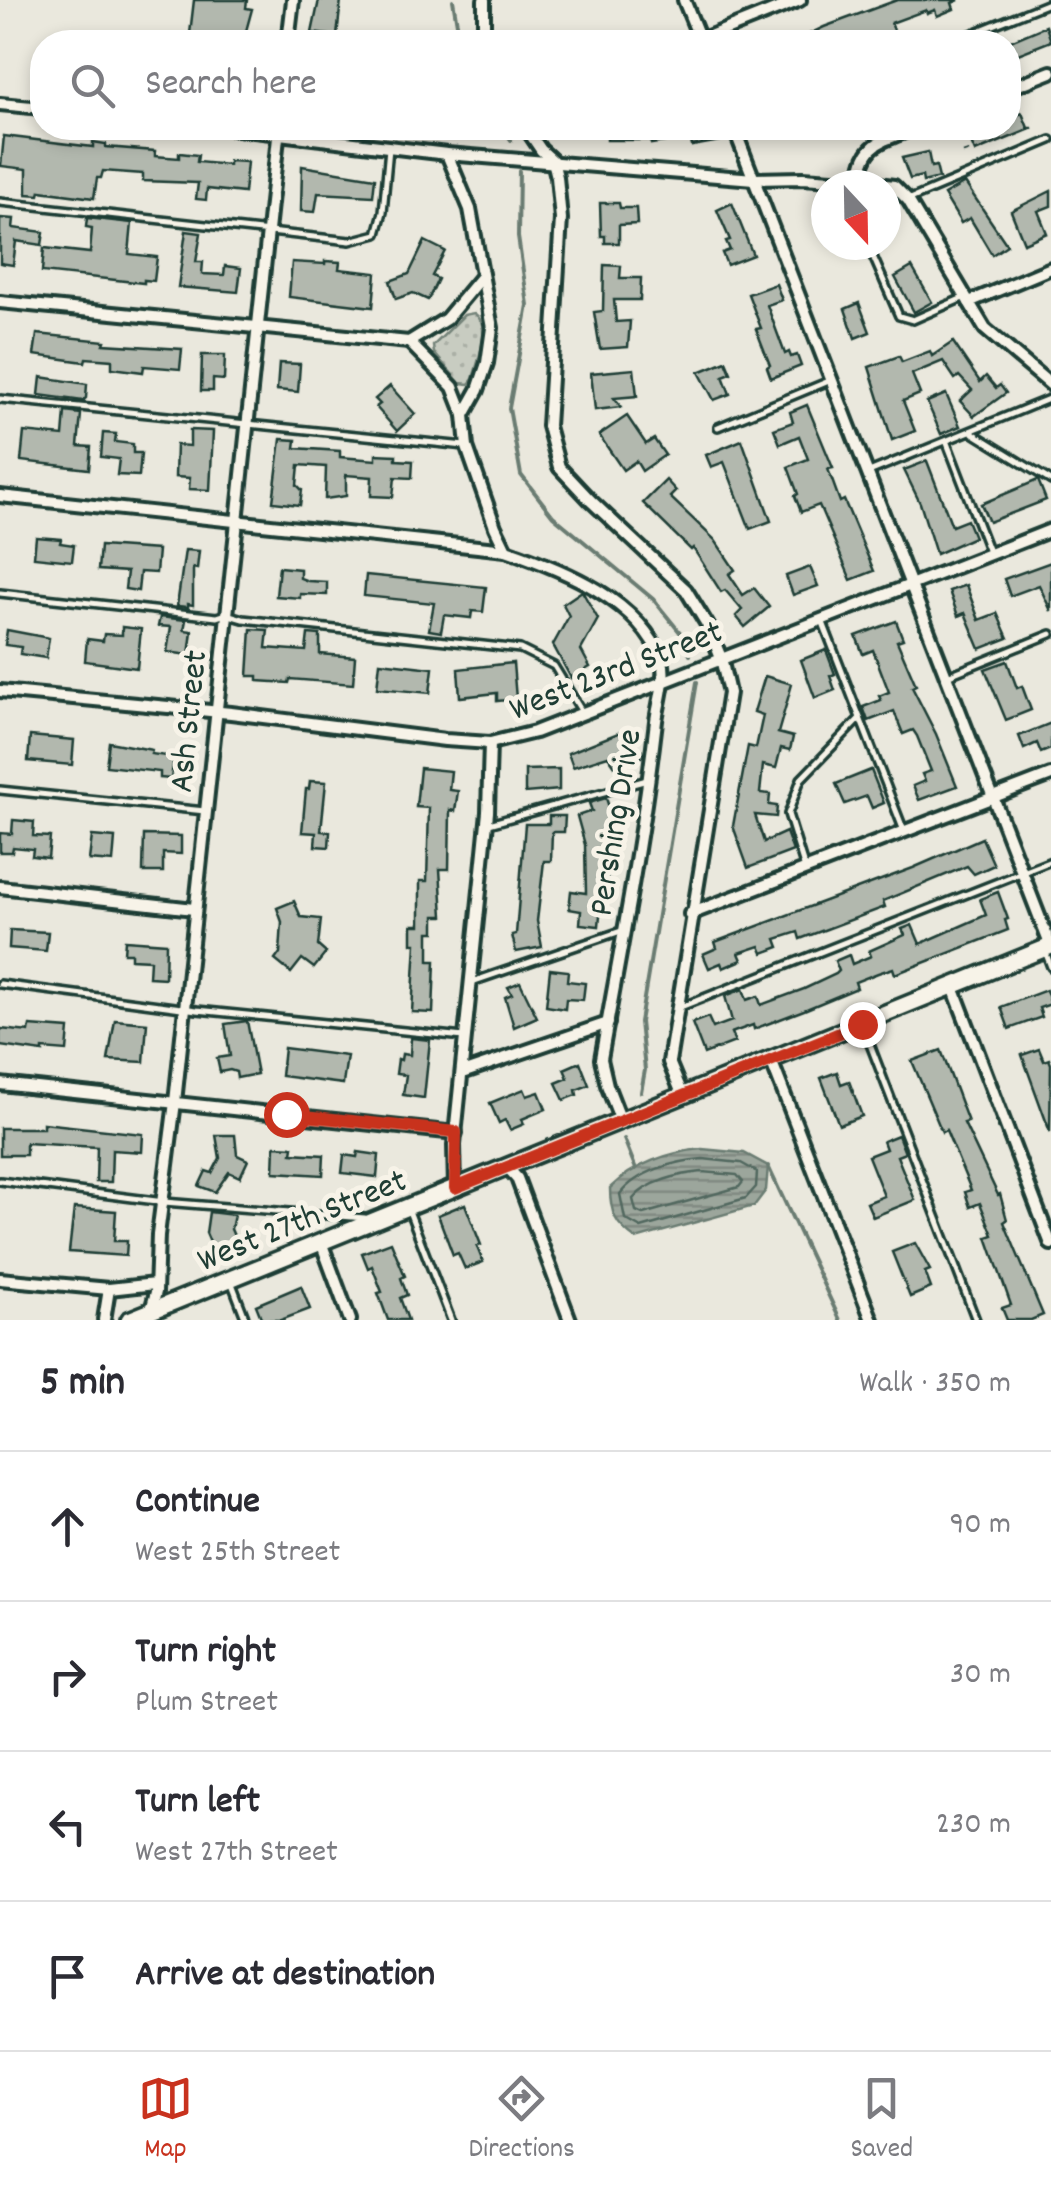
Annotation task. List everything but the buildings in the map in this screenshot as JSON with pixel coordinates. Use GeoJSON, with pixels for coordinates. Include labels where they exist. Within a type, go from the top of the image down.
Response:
{"type":"FeatureCollection","features":[{"type":"Feature","properties":{"kind":"main road","name":"West 27th Street"},"geometry":{"type":"LineString","coordinates":[[129,1320],[150,1316],[230,1279],[1049,947]]}},
{"type":"Feature","properties":{"kind":"street"},"geometry":{"type":"LineString","coordinates":[[289,30],[293,0]]}},
{"type":"Feature","properties":{"kind":"street"},"geometry":{"type":"LineString","coordinates":[[484,0],[484,30]]}},
{"type":"Feature","properties":{"kind":"street"},"geometry":{"type":"LineString","coordinates":[[684,0],[695,30]]}},
{"type":"Feature","properties":{"kind":"street"},"geometry":{"type":"LineString","coordinates":[[729,30],[800,0]]}},
{"type":"Feature","properties":{"kind":"street"},"geometry":{"type":"LineString","coordinates":[[1021,84],[1051,72]]}},
{"type":"Feature","properties":{"kind":"street"},"geometry":{"type":"LineString","coordinates":[[0,104],[30,107]]}},
{"type":"Feature","properties":{"kind":"street","name":"Ash Street"},"geometry":{"type":"LineString","coordinates":[[150,1316],[156,1292],[277,140]]}},
{"type":"Feature","properties":{"kind":"street"},"geometry":{"type":"LineString","coordinates":[[348,140],[448,154],[811,181]]}},
{"type":"Feature","properties":{"kind":"street"},"geometry":{"type":"LineString","coordinates":[[535,140],[553,161],[561,219],[548,426],[559,467],[686,590],[708,626],[721,658],[728,694],[669,1062],[683,1096]]}},
{"type":"Feature","properties":{"kind":"street"},"geometry":{"type":"LineString","coordinates":[[741,140],[1049,947]]}},
{"type":"Feature","properties":{"kind":"street"},"geometry":{"type":"LineString","coordinates":[[861,170],[861,162],[872,146],[886,140]]}},
{"type":"Feature","properties":{"kind":"street"},"geometry":{"type":"LineString","coordinates":[[448,154],[470,209],[492,328],[478,390],[464,414]]}},
{"type":"Feature","properties":{"kind":"street"},"geometry":{"type":"LineString","coordinates":[[901,193],[985,329],[1051,385]]}},
{"type":"Feature","properties":{"kind":"street"},"geometry":{"type":"LineString","coordinates":[[968,299],[1051,268]]}},
{"type":"Feature","properties":{"kind":"street"},"geometry":{"type":"LineString","coordinates":[[0,302],[409,342],[446,318],[481,277]]}},
{"type":"Feature","properties":{"kind":"street"},"geometry":{"type":"LineString","coordinates":[[409,342],[453,387],[464,414],[467,447],[506,550]]}},
{"type":"Feature","properties":{"kind":"street","name":"Pershing Drive"},"geometry":{"type":"LineString","coordinates":[[0,496],[506,550],[552,566],[624,607],[645,630],[664,664],[649,780],[601,1060],[606,1085],[621,1121]]}},
{"type":"Feature","properties":{"kind":"street","name":"West 23rd Street"},"geometry":{"type":"LineString","coordinates":[[0,691],[490,743],[535,732],[1051,530]]}},
{"type":"Feature","properties":{"kind":"street"},"geometry":{"type":"LineString","coordinates":[[455,1188],[456,1132],[486,824],[490,743]]}},
{"type":"Feature","properties":{"kind":"street"},"geometry":{"type":"LineString","coordinates":[[690,914],[1051,775]]}},
{"type":"Feature","properties":{"kind":"street"},"geometry":{"type":"LineString","coordinates":[[0,887],[194,909]]}},
{"type":"Feature","properties":{"kind":"street"},"geometry":{"type":"LineString","coordinates":[[953,987],[1051,1244]]}},
{"type":"Feature","properties":{"kind":"street"},"geometry":{"type":"LineString","coordinates":[[462,1073],[608,1023]]}},
{"type":"Feature","properties":{"kind":"street"},"geometry":{"type":"LineString","coordinates":[[771,1060],[872,1320]]}},
{"type":"Feature","properties":{"kind":"street"},"geometry":{"type":"LineString","coordinates":[[0,1084],[456,1132]]}},
{"type":"Feature","properties":{"kind":"street"},"geometry":{"type":"LineString","coordinates":[[508,1168],[517,1178],[570,1320]]}},
{"type":"Feature","properties":{"kind":"street"},"geometry":{"type":"LineString","coordinates":[[321,1242],[350,1320]]}},
{"type":"Feature","properties":{"kind":"street"},"geometry":{"type":"LineString","coordinates":[[0,1279],[109,1289],[155,1284]]}},
{"type":"Feature","properties":{"kind":"street"},"geometry":{"type":"LineString","coordinates":[[104,1320],[109,1289]]}},
{"type":"Feature","properties":{"kind":"lane"},"geometry":{"type":"LineString","coordinates":[[981,30],[1051,2]]}},
{"type":"Feature","properties":{"kind":"lane"},"geometry":{"type":"LineString","coordinates":[[908,200],[1051,140]]}},
{"type":"Feature","properties":{"kind":"lane"},"geometry":{"type":"LineString","coordinates":[[0,202],[350,240],[377,234],[390,146]]}},
{"type":"Feature","properties":{"kind":"lane"},"geometry":{"type":"LineString","coordinates":[[875,260],[899,316],[913,320],[968,299]]}},
{"type":"Feature","properties":{"kind":"lane"},"geometry":{"type":"LineString","coordinates":[[718,427],[832,380]]}},
{"type":"Feature","properties":{"kind":"lane"},"geometry":{"type":"LineString","coordinates":[[0,398],[467,447]]}},
{"type":"Feature","properties":{"kind":"lane"},"geometry":{"type":"LineString","coordinates":[[868,472],[1051,398]]}},
{"type":"Feature","properties":{"kind":"lane"},"geometry":{"type":"LineString","coordinates":[[972,432],[1051,481]]}},
{"type":"Feature","properties":{"kind":"lane"},"geometry":{"type":"LineString","coordinates":[[946,443],[990,555]]}},
{"type":"Feature","properties":{"kind":"lane"},"geometry":{"type":"LineString","coordinates":[[0,594],[226,614],[520,649],[554,666],[582,712]]}},
{"type":"Feature","properties":{"kind":"lane"},"geometry":{"type":"LineString","coordinates":[[822,620],[904,831]]}},
{"type":"Feature","properties":{"kind":"lane"},"geometry":{"type":"LineString","coordinates":[[947,676],[1051,634]]}},
{"type":"Feature","properties":{"kind":"lane"},"geometry":{"type":"LineString","coordinates":[[806,869],[788,814],[801,779],[860,718]]}},
{"type":"Feature","properties":{"kind":"lane"},"geometry":{"type":"LineString","coordinates":[[486,824],[649,780]]}},
{"type":"Feature","properties":{"kind":"lane"},"geometry":{"type":"LineString","coordinates":[[0,790],[204,811]]}},
{"type":"Feature","properties":{"kind":"lane"},"geometry":{"type":"LineString","coordinates":[[675,1009],[1051,861]]}},
{"type":"Feature","properties":{"kind":"lane"},"geometry":{"type":"LineString","coordinates":[[472,982],[624,930]]}},
{"type":"Feature","properties":{"kind":"lane"},"geometry":{"type":"LineString","coordinates":[[1049,947],[1051,967]]}},
{"type":"Feature","properties":{"kind":"lane"},"geometry":{"type":"LineString","coordinates":[[0,984],[467,1038]]}},
{"type":"Feature","properties":{"kind":"lane"},"geometry":{"type":"LineString","coordinates":[[862,1024],[976,1320]]}},
{"type":"Feature","properties":{"kind":"lane"},"geometry":{"type":"LineString","coordinates":[[0,1182],[164,1202],[379,1218]]}},
{"type":"Feature","properties":{"kind":"lane"},"geometry":{"type":"LineString","coordinates":[[407,1208],[451,1320]]}},
{"type":"Feature","properties":{"kind":"lane"},"geometry":{"type":"LineString","coordinates":[[230,1279],[246,1320]]}},
{"type":"Feature","properties":{"kind":"shaded area"},"geometry":{"type":"Polygon","coordinates":[[[474,313],[483,326],[482,343],[473,379],[469,384],[460,383],[434,353],[433,346],[464,315],[474,313]]]}},
{"type":"Feature","properties":{"kind":"water"},"geometry":{"type":"Polygon","coordinates":[[[702,1149],[744,1153],[768,1166],[766,1190],[754,1206],[636,1239],[624,1229],[613,1212],[610,1188],[653,1161],[702,1149]]]}},
{"type":"Feature","properties":{"kind":"waterway"},"geometry":{"type":"LineString","coordinates":[[453,0],[458,30]]}},
{"type":"Feature","properties":{"kind":"waterway"},"geometry":{"type":"LineString","coordinates":[[519,171],[518,237],[528,305],[509,408],[521,475],[553,516],[653,599],[683,636],[690,655]]}},
{"type":"Feature","properties":{"kind":"waterway"},"geometry":{"type":"LineString","coordinates":[[641,1092],[645,1070],[640,1022],[697,682]]}},
{"type":"Feature","properties":{"kind":"waterway"},"geometry":{"type":"LineString","coordinates":[[624,1139],[636,1169]]}},
{"type":"Feature","properties":{"kind":"waterway"},"geometry":{"type":"LineString","coordinates":[[768,1166],[840,1320]]}},
{"type":"Feature","properties":{"kind":"route"},"geometry":{"type":"LineString","coordinates":[[286,1114],[456,1132],[455,1188],[862,1024]]}}]}
